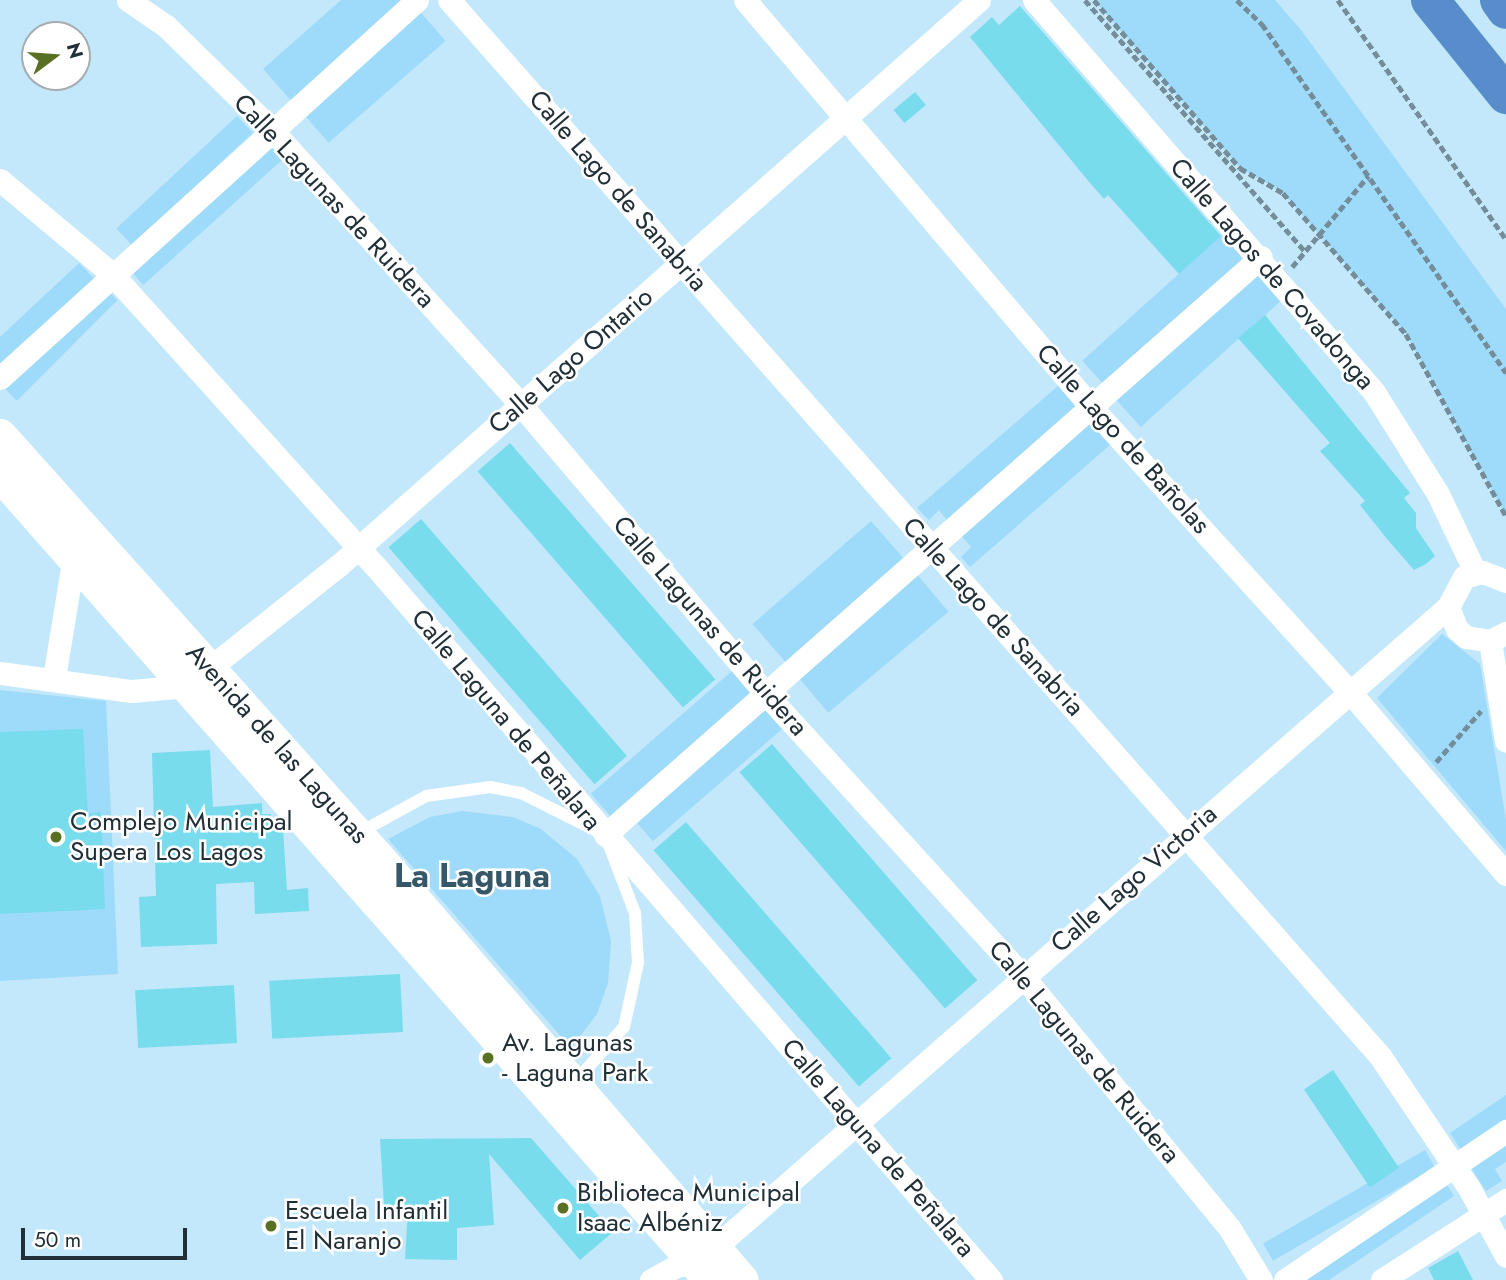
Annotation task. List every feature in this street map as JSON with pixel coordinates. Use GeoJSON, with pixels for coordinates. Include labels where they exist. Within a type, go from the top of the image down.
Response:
{"type":"FeatureCollection","features":[{"type":"Feature","properties":{"kind":"highway"},"geometry":{"type":"LineString","coordinates":[[1430,0],[1506,95]]}},
{"type":"Feature","properties":{"kind":"highway"},"geometry":{"type":"LineString","coordinates":[[1499,0],[1506,9]]}},
{"type":"Feature","properties":{"kind":"main road","name":"Avenida de las Lagunas"},"geometry":{"type":"LineString","coordinates":[[0,435],[198,678],[563,1095]]}},
{"type":"Feature","properties":{"kind":"main road","name":"Avenida de las Lagunas"},"geometry":{"type":"LineString","coordinates":[[0,475],[74,556],[356,835],[703,1268],[742,1280]]}},
{"type":"Feature","properties":{"kind":"street","name":"Calle Lagunas de Ruidera"},"geometry":{"type":"LineString","coordinates":[[128,0],[166,26],[270,128],[521,405],[766,694],[1023,976],[1230,1228],[1261,1280]]}},
{"type":"Feature","properties":{"kind":"street"},"geometry":{"type":"LineString","coordinates":[[0,378],[270,128],[417,0]]}},
{"type":"Feature","properties":{"kind":"street","name":"Calle Lago de Sanabria"},"geometry":{"type":"LineString","coordinates":[[449,0],[1380,1056],[1485,1214],[1506,1256]]}},
{"type":"Feature","properties":{"kind":"street","name":"Calle Lago de Bañolas"},"geometry":{"type":"LineString","coordinates":[[745,0],[1093,409],[1349,691],[1506,874]]}},
{"type":"Feature","properties":{"kind":"street","name":"Calle Lago Ontario"},"geometry":{"type":"LineString","coordinates":[[198,678],[357,548],[846,120],[979,0]]}},
{"type":"Feature","properties":{"kind":"street","name":"Calle Lagos de Covadonga"},"geometry":{"type":"LineString","coordinates":[[1034,0],[1282,280],[1390,413],[1438,494],[1475,572]]}},
{"type":"Feature","properties":{"kind":"street","name":"Calle Laguna de Peñalara"},"geometry":{"type":"LineString","coordinates":[[0,180],[112,274],[357,548],[605,835],[858,1121],[991,1280]]}},
{"type":"Feature","properties":{"kind":"street"},"geometry":{"type":"LineString","coordinates":[[605,835],[1093,409],[1261,257]]}},
{"type":"Feature","properties":{"kind":"street"},"geometry":{"type":"LineString","coordinates":[[54,678],[74,556]]}},
{"type":"Feature","properties":{"kind":"street"},"geometry":{"type":"LineString","coordinates":[[1475,572],[1506,581]]}},
{"type":"Feature","properties":{"kind":"street","name":"Calle Lago Victoria"},"geometry":{"type":"LineString","coordinates":[[703,1268],[858,1121],[1448,607],[1455,586],[1475,572]]}},
{"type":"Feature","properties":{"kind":"street"},"geometry":{"type":"LineString","coordinates":[[1448,607],[1451,619],[1466,637],[1498,637],[1497,692],[1506,741]]}},
{"type":"Feature","properties":{"kind":"street"},"geometry":{"type":"LineString","coordinates":[[0,673],[54,678],[132,691],[198,678]]}},
{"type":"Feature","properties":{"kind":"street"},"geometry":{"type":"LineString","coordinates":[[1285,1280],[1506,1131]]}},
{"type":"Feature","properties":{"kind":"street"},"geometry":{"type":"LineString","coordinates":[[1382,1280],[1506,1200]]}},
{"type":"Feature","properties":{"kind":"street"},"geometry":{"type":"LineString","coordinates":[[651,1280],[678,1265],[703,1268]]}},
{"type":"Feature","properties":{"kind":"lane"},"geometry":{"type":"LineString","coordinates":[[356,835],[426,796],[491,787],[531,797],[605,835],[635,914],[638,962],[624,1027],[563,1095]]}},
{"type":"Feature","properties":{"kind":"path"},"geometry":{"type":"LineString","coordinates":[[1085,0],[1305,251]]}},
{"type":"Feature","properties":{"kind":"path"},"geometry":{"type":"LineString","coordinates":[[1094,0],[1240,168],[1283,193],[1406,334],[1506,516]]}},
{"type":"Feature","properties":{"kind":"path"},"geometry":{"type":"LineString","coordinates":[[1237,0],[1262,24],[1506,373]]}},
{"type":"Feature","properties":{"kind":"path"},"geometry":{"type":"LineString","coordinates":[[1338,0],[1506,239]]}},
{"type":"Feature","properties":{"kind":"path"},"geometry":{"type":"LineString","coordinates":[[1282,280],[1368,176]]}},
{"type":"Feature","properties":{"kind":"path"},"geometry":{"type":"LineString","coordinates":[[1423,776],[1497,692]]}},
{"type":"Feature","properties":{"kind":"shaded area"},"geometry":{"type":"Polygon","coordinates":[[[341,0],[409,0],[293,103],[263,69],[341,0]]]}},
{"type":"Feature","properties":{"kind":"shaded area"},"geometry":{"type":"Polygon","coordinates":[[[1094,0],[1275,0],[1301,30],[1506,309],[1506,516],[1406,334],[1283,193],[1240,168],[1094,0]]]}},
{"type":"Feature","properties":{"kind":"shaded area"},"geometry":{"type":"Polygon","coordinates":[[[416,7],[446,41],[329,143],[299,109],[416,7]]]}},
{"type":"Feature","properties":{"kind":"shaded area"},"geometry":{"type":"Polygon","coordinates":[[[237,116],[253,133],[132,245],[116,229],[237,116]]]}},
{"type":"Feature","properties":{"kind":"shaded area"},"geometry":{"type":"Polygon","coordinates":[[[267,140],[284,159],[143,285],[127,266],[267,140]]]}},
{"type":"Feature","properties":{"kind":"shaded area"},"geometry":{"type":"Polygon","coordinates":[[[1222,235],[1248,264],[1108,390],[1082,361],[1222,235]]]}},
{"type":"Feature","properties":{"kind":"shaded area"},"geometry":{"type":"Polygon","coordinates":[[[79,263],[96,281],[0,370],[0,337],[79,263]]]}},
{"type":"Feature","properties":{"kind":"shaded area"},"geometry":{"type":"Polygon","coordinates":[[[1255,273],[1280,301],[1141,427],[1115,399],[1255,273]]]}},
{"type":"Feature","properties":{"kind":"shaded area"},"geometry":{"type":"Polygon","coordinates":[[[106,289],[117,300],[17,401],[6,389],[106,289]]]}},
{"type":"Feature","properties":{"kind":"shaded area"},"geometry":{"type":"Polygon","coordinates":[[[1059,385],[1081,411],[951,525],[939,510],[929,520],[917,508],[1059,385]]]}},
{"type":"Feature","properties":{"kind":"shaded area"},"geometry":{"type":"Polygon","coordinates":[[[1089,419],[1111,444],[970,567],[961,557],[971,547],[959,533],[1089,419]]]}},
{"type":"Feature","properties":{"kind":"shaded area"},"geometry":{"type":"Polygon","coordinates":[[[871,521],[908,564],[790,667],[753,624],[871,521]]]}},
{"type":"Feature","properties":{"kind":"shaded area"},"geometry":{"type":"Polygon","coordinates":[[[915,572],[948,612],[828,713],[795,673],[915,572]]]}},
{"type":"Feature","properties":{"kind":"shaded area"},"geometry":{"type":"Polygon","coordinates":[[[1442,634],[1480,664],[1506,820],[1506,851],[1377,698],[1442,634]]]}},
{"type":"Feature","properties":{"kind":"shaded area"},"geometry":{"type":"Polygon","coordinates":[[[732,671],[754,696],[613,819],[591,794],[732,671]]]}},
{"type":"Feature","properties":{"kind":"shaded area","name":"Complejo Municipal Supera Los Lagos"},"geometry":{"type":"Polygon","coordinates":[[[0,690],[106,701],[118,974],[0,981],[0,690]]]}},
{"type":"Feature","properties":{"kind":"shaded area"},"geometry":{"type":"Polygon","coordinates":[[[761,705],[782,729],[653,841],[632,817],[761,705]]]}},
{"type":"Feature","properties":{"kind":"shaded area"},"geometry":{"type":"Polygon","coordinates":[[[462,811],[513,817],[541,829],[577,859],[600,896],[611,941],[608,983],[597,1014],[571,1048],[388,839],[430,817],[462,811]]]}},
{"type":"Feature","properties":{"kind":"shaded area"},"geometry":{"type":"Polygon","coordinates":[[[1506,1095],[1506,1123],[1463,1153],[1450,1133],[1506,1095]]]}},
{"type":"Feature","properties":{"kind":"shaded area"},"geometry":{"type":"Polygon","coordinates":[[[1506,1137],[1506,1162],[1495,1169],[1502,1181],[1486,1191],[1468,1163],[1506,1137]]]}},
{"type":"Feature","properties":{"kind":"shaded area"},"geometry":{"type":"Polygon","coordinates":[[[1425,1150],[1435,1167],[1273,1261],[1263,1244],[1425,1150]]]}},
{"type":"Feature","properties":{"kind":"shaded area"},"geometry":{"type":"Polygon","coordinates":[[[1443,1179],[1454,1196],[1329,1280],[1295,1280],[1443,1179]]]}},
{"type":"Feature","properties":{"kind":"building"},"geometry":{"type":"Polygon","coordinates":[[[1020,6],[1221,236],[1179,274],[1108,195],[1104,199],[970,37],[992,17],[999,25],[1020,6]]]}},
{"type":"Feature","properties":{"kind":"building"},"geometry":{"type":"Polygon","coordinates":[[[915,92],[926,105],[904,123],[894,110],[915,92]]]}},
{"type":"Feature","properties":{"kind":"building"},"geometry":{"type":"Polygon","coordinates":[[[1265,315],[1410,493],[1404,498],[1416,513],[1416,528],[1435,556],[1426,564],[1414,570],[1387,539],[1360,505],[1365,501],[1320,451],[1330,443],[1238,338],[1265,315]]]}},
{"type":"Feature","properties":{"kind":"building"},"geometry":{"type":"Polygon","coordinates":[[[510,443],[715,679],[683,707],[478,471],[510,443]]]}},
{"type":"Feature","properties":{"kind":"building"},"geometry":{"type":"Polygon","coordinates":[[[421,519],[627,756],[595,784],[389,547],[421,519]]]}},
{"type":"Feature","properties":{"kind":"building"},"geometry":{"type":"Polygon","coordinates":[[[83,729],[88,813],[101,812],[105,909],[0,914],[0,732],[83,729]]]}},
{"type":"Feature","properties":{"kind":"building"},"geometry":{"type":"Polygon","coordinates":[[[772,744],[977,980],[945,1008],[740,772],[772,744]]]}},
{"type":"Feature","properties":{"kind":"building"},"geometry":{"type":"Polygon","coordinates":[[[210,750],[213,807],[262,803],[262,814],[271,814],[272,830],[283,830],[287,890],[308,888],[309,911],[255,914],[254,882],[216,884],[217,944],[141,947],[139,897],[156,896],[152,753],[210,750]]]}},
{"type":"Feature","properties":{"kind":"building"},"geometry":{"type":"Polygon","coordinates":[[[686,822],[891,1058],[859,1086],[654,850],[686,822]]]}},
{"type":"Feature","properties":{"kind":"building"},"geometry":{"type":"Polygon","coordinates":[[[400,974],[403,1032],[272,1039],[269,981],[400,974]]]}},
{"type":"Feature","properties":{"kind":"building"},"geometry":{"type":"Polygon","coordinates":[[[234,985],[237,1043],[138,1048],[135,990],[234,985]]]}},
{"type":"Feature","properties":{"kind":"building"},"geometry":{"type":"Polygon","coordinates":[[[1333,1070],[1399,1168],[1370,1187],[1304,1090],[1333,1070]]]}},
{"type":"Feature","properties":{"kind":"building"},"geometry":{"type":"Polygon","coordinates":[[[531,1138],[613,1232],[580,1260],[489,1154],[494,1225],[457,1228],[457,1260],[405,1259],[408,1208],[384,1204],[380,1139],[531,1138]]]}},
{"type":"Feature","properties":{"kind":"building"},"geometry":{"type":"Polygon","coordinates":[[[1458,1251],[1473,1280],[1434,1280],[1428,1268],[1458,1251]]]}},
{"type":"Feature","properties":{"kind":"place","name":"Complejo Municipal Supera Los Lagos"},"geometry":{"type":"Point","coordinates":[56,837]}},
{"type":"Feature","properties":{"kind":"place","name":"Av. Lagunas - Laguna Park"},"geometry":{"type":"Point","coordinates":[488,1058]}},
{"type":"Feature","properties":{"kind":"place","name":"Biblioteca Municipal Isaac Albéniz"},"geometry":{"type":"Point","coordinates":[563,1208]}},
{"type":"Feature","properties":{"kind":"place","name":"Escuela Infantil El Naranjo"},"geometry":{"type":"Point","coordinates":[271,1226]}},
{"type":"Feature","properties":{"kind":"district","name":"La Laguna"},"geometry":{"type":"Point","coordinates":[472,876]}}]}
